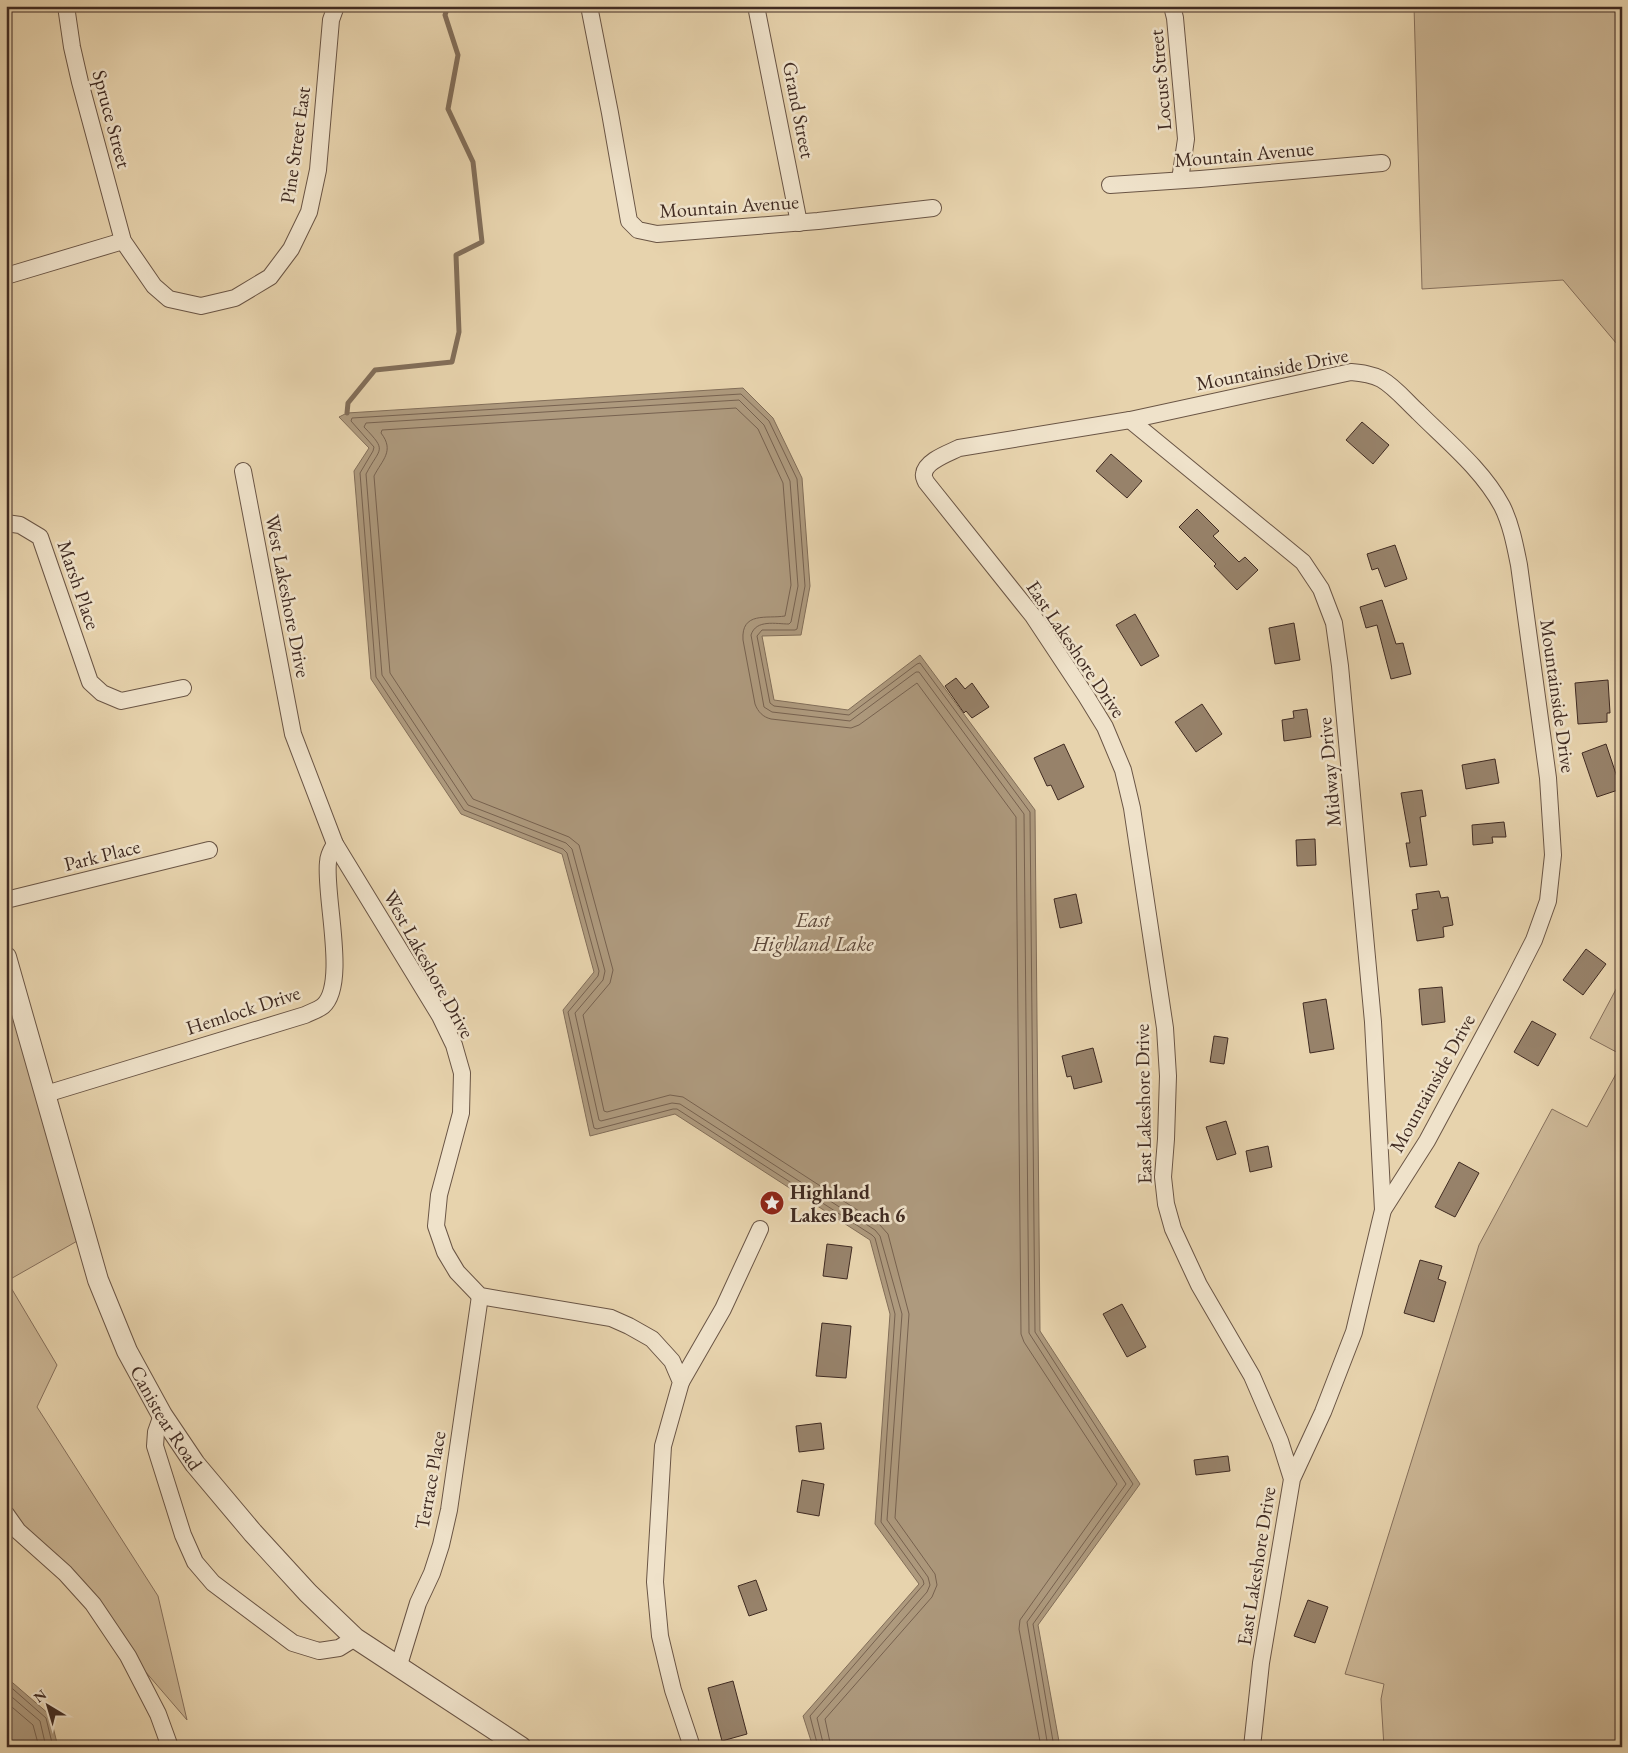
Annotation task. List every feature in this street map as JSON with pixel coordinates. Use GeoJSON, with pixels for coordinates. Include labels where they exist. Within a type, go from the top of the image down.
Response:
{"type":"FeatureCollection","features":[{"type":"Feature","properties":{"kind":"street","name":"Spruce Street"},"geometry":{"type":"LineString","coordinates":[[66,6],[72,47],[80,82],[123,241]]}},
{"type":"Feature","properties":{"kind":"street","name":"Pine Street East"},"geometry":{"type":"LineString","coordinates":[[123,241],[154,286],[169,299],[201,306],[235,298],[270,277],[291,249],[309,212],[318,170],[331,20],[336,6]]}},
{"type":"Feature","properties":{"kind":"street","name":"Mountain Avenue"},"geometry":{"type":"LineString","coordinates":[[589,6],[629,221],[638,230],[657,234],[799,223],[933,208]]}},
{"type":"Feature","properties":{"kind":"street","name":"Grand Street"},"geometry":{"type":"LineString","coordinates":[[756,6],[799,223]]}},
{"type":"Feature","properties":{"kind":"street","name":"Locust Street"},"geometry":{"type":"LineString","coordinates":[[1172,6],[1175,18],[1186,139],[1180,180]]}},
{"type":"Feature","properties":{"kind":"street","name":"Mountain Avenue"},"geometry":{"type":"LineString","coordinates":[[1110,185],[1382,163]]}},
{"type":"Feature","properties":{"kind":"street"},"geometry":{"type":"LineString","coordinates":[[6,276],[123,241]]}},
{"type":"Feature","properties":{"kind":"street","name":"Mountainside Drive"},"geometry":{"type":"LineString","coordinates":[[927,467],[938,458],[959,448],[1130,420],[1351,372],[1366,373],[1382,380],[1395,390],[1468,461],[1487,483],[1502,507],[1512,534],[1519,565],[1548,778],[1552,855],[1548,901],[1534,940],[1427,1141],[1382,1210],[1354,1332],[1323,1412],[1292,1479]]}},
{"type":"Feature","properties":{"kind":"street","name":"Midway Drive"},"geometry":{"type":"LineString","coordinates":[[1130,420],[1303,562],[1321,589],[1334,623],[1340,666],[1373,1022],[1382,1210]]}},
{"type":"Feature","properties":{"kind":"street","name":"East Lakeshore Drive"},"geometry":{"type":"LineString","coordinates":[[927,467],[924,474],[926,482],[1033,616],[1086,696],[1105,727],[1123,770],[1132,808],[1165,1028],[1168,1076],[1163,1176],[1166,1204],[1173,1229],[1199,1285],[1252,1376],[1280,1441],[1292,1479],[1262,1657],[1252,1747]]}},
{"type":"Feature","properties":{"kind":"street","name":"West Lakeshore Drive"},"geometry":{"type":"LineString","coordinates":[[243,471],[293,734],[335,844],[440,1016],[454,1046],[462,1073],[461,1113],[439,1196],[436,1226],[445,1252],[457,1272],[480,1296]]}},
{"type":"Feature","properties":{"kind":"street","name":"Marsh Place"},"geometry":{"type":"LineString","coordinates":[[6,523],[20,525],[40,536],[90,682],[102,693],[121,701],[184,688]]}},
{"type":"Feature","properties":{"kind":"street","name":"Hemlock Drive"},"geometry":{"type":"LineString","coordinates":[[46,1094],[306,1015],[323,1005],[332,991],[336,971],[327,882],[328,859],[335,844]]}},
{"type":"Feature","properties":{"kind":"street","name":"Park Place"},"geometry":{"type":"LineString","coordinates":[[6,900],[208,850]]}},
{"type":"Feature","properties":{"kind":"street","name":"Canistear Road"},"geometry":{"type":"LineString","coordinates":[[6,957],[98,1280],[127,1352],[162,1416],[195,1464],[254,1533],[308,1593],[355,1638],[521,1747]]}},
{"type":"Feature","properties":{"kind":"street"},"geometry":{"type":"LineString","coordinates":[[692,1747],[673,1690],[662,1645],[654,1582],[663,1446],[681,1382],[723,1310],[760,1228]]}},
{"type":"Feature","properties":{"kind":"street"},"geometry":{"type":"LineString","coordinates":[[480,1296],[611,1318],[652,1340],[672,1361],[681,1382]]}},
{"type":"Feature","properties":{"kind":"street","name":"Terrace Place"},"geometry":{"type":"LineString","coordinates":[[399,1666],[418,1603],[432,1573],[447,1519],[480,1296]]}},
{"type":"Feature","properties":{"kind":"street"},"geometry":{"type":"LineString","coordinates":[[162,1416],[156,1432],[155,1446],[183,1535],[195,1562],[213,1583],[293,1643],[319,1651],[339,1648],[355,1638]]}},
{"type":"Feature","properties":{"kind":"street"},"geometry":{"type":"LineString","coordinates":[[6,1514],[18,1531],[65,1573],[94,1604],[128,1656],[158,1714],[170,1747]]}},
{"type":"Feature","properties":{"kind":"shaded area"},"geometry":{"type":"Polygon","coordinates":[[[1414,6],[1622,6],[1622,350],[1563,280],[1422,289],[1414,6]]]}},
{"type":"Feature","properties":{"kind":"shaded area"},"geometry":{"type":"Polygon","coordinates":[[[1622,978],[1622,1055],[1590,1038],[1622,978]]]}},
{"type":"Feature","properties":{"kind":"shaded area"},"geometry":{"type":"Polygon","coordinates":[[[19,1005],[79,1240],[7,1281],[57,1365],[37,1407],[158,1596],[187,1720],[20,1526],[6,1496],[6,1009],[19,1005]]]}},
{"type":"Feature","properties":{"kind":"shaded area"},"geometry":{"type":"Polygon","coordinates":[[[1622,1063],[1622,1747],[1384,1747],[1381,1699],[1384,1684],[1345,1674],[1479,1245],[1552,1109],[1587,1127],[1622,1063]]]}},
{"type":"Feature","properties":{"kind":"water","name":"East Highland Lake"},"geometry":{"type":"Polygon","coordinates":[[[743,388],[773,418],[802,478],[810,586],[801,635],[762,636],[774,700],[848,710],[920,655],[1035,810],[1040,1331],[1140,1484],[1038,1625],[1060,1747],[813,1747],[803,1716],[919,1584],[875,1524],[890,1314],[870,1240],[675,1114],[590,1136],[563,1010],[594,972],[562,854],[461,814],[371,679],[354,471],[369,448],[339,417],[347,413],[743,388]]]}},
{"type":"Feature","properties":{"kind":"water"},"geometry":{"type":"Polygon","coordinates":[[[6,1677],[50,1715],[58,1747],[6,1747],[6,1677]]]}},
{"type":"Feature","properties":{"kind":"building"},"geometry":{"type":"Polygon","coordinates":[[[1362,422],[1389,445],[1373,464],[1346,440],[1362,422]]]}},
{"type":"Feature","properties":{"kind":"building"},"geometry":{"type":"Polygon","coordinates":[[[1111,454],[1142,481],[1127,498],[1096,471],[1111,454]]]}},
{"type":"Feature","properties":{"kind":"building"},"geometry":{"type":"Polygon","coordinates":[[[1197,509],[1219,531],[1213,536],[1239,562],[1245,557],[1258,570],[1237,590],[1214,566],[1216,564],[1179,527],[1197,509]]]}},
{"type":"Feature","properties":{"kind":"building"},"geometry":{"type":"Polygon","coordinates":[[[1395,545],[1407,579],[1385,587],[1378,568],[1372,570],[1367,554],[1395,545]]]}},
{"type":"Feature","properties":{"kind":"building"},"geometry":{"type":"Polygon","coordinates":[[[1382,600],[1396,644],[1403,643],[1411,674],[1391,679],[1377,625],[1366,628],[1360,607],[1382,600]]]}},
{"type":"Feature","properties":{"kind":"building"},"geometry":{"type":"Polygon","coordinates":[[[1135,614],[1159,656],[1141,666],[1116,625],[1135,614]]]}},
{"type":"Feature","properties":{"kind":"building"},"geometry":{"type":"Polygon","coordinates":[[[1294,623],[1300,660],[1275,664],[1269,628],[1294,623]]]}},
{"type":"Feature","properties":{"kind":"building"},"geometry":{"type":"Polygon","coordinates":[[[956,678],[965,689],[972,683],[989,707],[972,718],[966,711],[964,713],[945,686],[956,678]]]}},
{"type":"Feature","properties":{"kind":"building"},"geometry":{"type":"Polygon","coordinates":[[[1608,680],[1610,713],[1607,713],[1607,722],[1578,724],[1575,683],[1608,680]]]}},
{"type":"Feature","properties":{"kind":"building"},"geometry":{"type":"Polygon","coordinates":[[[1202,704],[1222,734],[1196,752],[1175,722],[1202,704]]]}},
{"type":"Feature","properties":{"kind":"building"},"geometry":{"type":"Polygon","coordinates":[[[1307,709],[1311,737],[1284,741],[1282,720],[1294,718],[1293,711],[1307,709]]]}},
{"type":"Feature","properties":{"kind":"building"},"geometry":{"type":"Polygon","coordinates":[[[1064,744],[1084,787],[1058,800],[1051,785],[1047,786],[1034,758],[1064,744]]]}},
{"type":"Feature","properties":{"kind":"building"},"geometry":{"type":"Polygon","coordinates":[[[1606,744],[1621,789],[1597,797],[1582,753],[1606,744]]]}},
{"type":"Feature","properties":{"kind":"building"},"geometry":{"type":"Polygon","coordinates":[[[1495,759],[1499,783],[1466,789],[1462,765],[1495,759]]]}},
{"type":"Feature","properties":{"kind":"building"},"geometry":{"type":"Polygon","coordinates":[[[1422,790],[1426,816],[1420,817],[1427,865],[1410,867],[1406,843],[1410,843],[1401,793],[1422,790]]]}},
{"type":"Feature","properties":{"kind":"building"},"geometry":{"type":"Polygon","coordinates":[[[1504,822],[1506,837],[1492,837],[1493,843],[1473,845],[1472,825],[1504,822]]]}},
{"type":"Feature","properties":{"kind":"building"},"geometry":{"type":"Polygon","coordinates":[[[1315,839],[1316,865],[1297,866],[1296,840],[1315,839]]]}},
{"type":"Feature","properties":{"kind":"building"},"geometry":{"type":"Polygon","coordinates":[[[1439,891],[1441,898],[1448,897],[1453,925],[1443,927],[1444,937],[1417,941],[1412,910],[1418,909],[1416,894],[1439,891]]]}},
{"type":"Feature","properties":{"kind":"building"},"geometry":{"type":"Polygon","coordinates":[[[1076,894],[1082,923],[1060,928],[1054,899],[1076,894]]]}},
{"type":"Feature","properties":{"kind":"building"},"geometry":{"type":"Polygon","coordinates":[[[1586,949],[1606,964],[1583,995],[1563,980],[1586,949]]]}},
{"type":"Feature","properties":{"kind":"building"},"geometry":{"type":"Polygon","coordinates":[[[1442,987],[1445,1022],[1422,1025],[1419,989],[1442,987]]]}},
{"type":"Feature","properties":{"kind":"building"},"geometry":{"type":"Polygon","coordinates":[[[1326,999],[1334,1049],[1310,1053],[1303,1003],[1326,999]]]}},
{"type":"Feature","properties":{"kind":"building"},"geometry":{"type":"Polygon","coordinates":[[[1532,1021],[1556,1034],[1538,1066],[1514,1052],[1532,1021]]]}},
{"type":"Feature","properties":{"kind":"building"},"geometry":{"type":"Polygon","coordinates":[[[1214,1036],[1228,1038],[1224,1064],[1210,1062],[1214,1036]]]}},
{"type":"Feature","properties":{"kind":"building"},"geometry":{"type":"Polygon","coordinates":[[[1093,1048],[1102,1082],[1074,1089],[1071,1076],[1067,1077],[1062,1056],[1093,1048]]]}},
{"type":"Feature","properties":{"kind":"building"},"geometry":{"type":"Polygon","coordinates":[[[1226,1121],[1236,1154],[1217,1160],[1206,1127],[1226,1121]]]}},
{"type":"Feature","properties":{"kind":"building"},"geometry":{"type":"Polygon","coordinates":[[[1268,1146],[1272,1167],[1250,1172],[1246,1151],[1268,1146]]]}},
{"type":"Feature","properties":{"kind":"building"},"geometry":{"type":"Polygon","coordinates":[[[1459,1162],[1479,1173],[1455,1217],[1435,1207],[1459,1162]]]}},
{"type":"Feature","properties":{"kind":"building"},"geometry":{"type":"Polygon","coordinates":[[[827,1244],[852,1247],[847,1279],[823,1276],[827,1244]]]}},
{"type":"Feature","properties":{"kind":"building"},"geometry":{"type":"Polygon","coordinates":[[[1420,1260],[1442,1266],[1438,1279],[1446,1282],[1434,1322],[1404,1313],[1420,1260]]]}},
{"type":"Feature","properties":{"kind":"building"},"geometry":{"type":"Polygon","coordinates":[[[1122,1304],[1146,1347],[1127,1357],[1103,1314],[1122,1304]]]}},
{"type":"Feature","properties":{"kind":"building"},"geometry":{"type":"Polygon","coordinates":[[[822,1323],[851,1326],[846,1378],[816,1376],[822,1323]]]}},
{"type":"Feature","properties":{"kind":"building"},"geometry":{"type":"Polygon","coordinates":[[[821,1423],[824,1449],[799,1452],[796,1426],[821,1423]]]}},
{"type":"Feature","properties":{"kind":"building"},"geometry":{"type":"Polygon","coordinates":[[[1228,1456],[1230,1471],[1196,1475],[1194,1460],[1228,1456]]]}},
{"type":"Feature","properties":{"kind":"building"},"geometry":{"type":"Polygon","coordinates":[[[802,1480],[824,1484],[819,1516],[797,1512],[802,1480]]]}},
{"type":"Feature","properties":{"kind":"building"},"geometry":{"type":"Polygon","coordinates":[[[756,1580],[767,1610],[749,1616],[738,1586],[756,1580]]]}},
{"type":"Feature","properties":{"kind":"building"},"geometry":{"type":"Polygon","coordinates":[[[1308,1600],[1328,1607],[1315,1643],[1294,1636],[1308,1600]]]}},
{"type":"Feature","properties":{"kind":"building"},"geometry":{"type":"Polygon","coordinates":[[[733,1681],[747,1734],[722,1741],[708,1688],[733,1681]]]}},
{"type":"Feature","properties":{"kind":"waterway"},"geometry":{"type":"LineString","coordinates":[[347,413],[348,403],[375,370],[452,362],[459,332],[456,255],[482,242],[473,162],[448,109],[458,55],[445,15],[448,6]]}},
{"type":"Feature","properties":{"kind":"place","name":"Highland Lakes Beach 6"},"geometry":{"type":"Point","coordinates":[772,1203]}}]}
